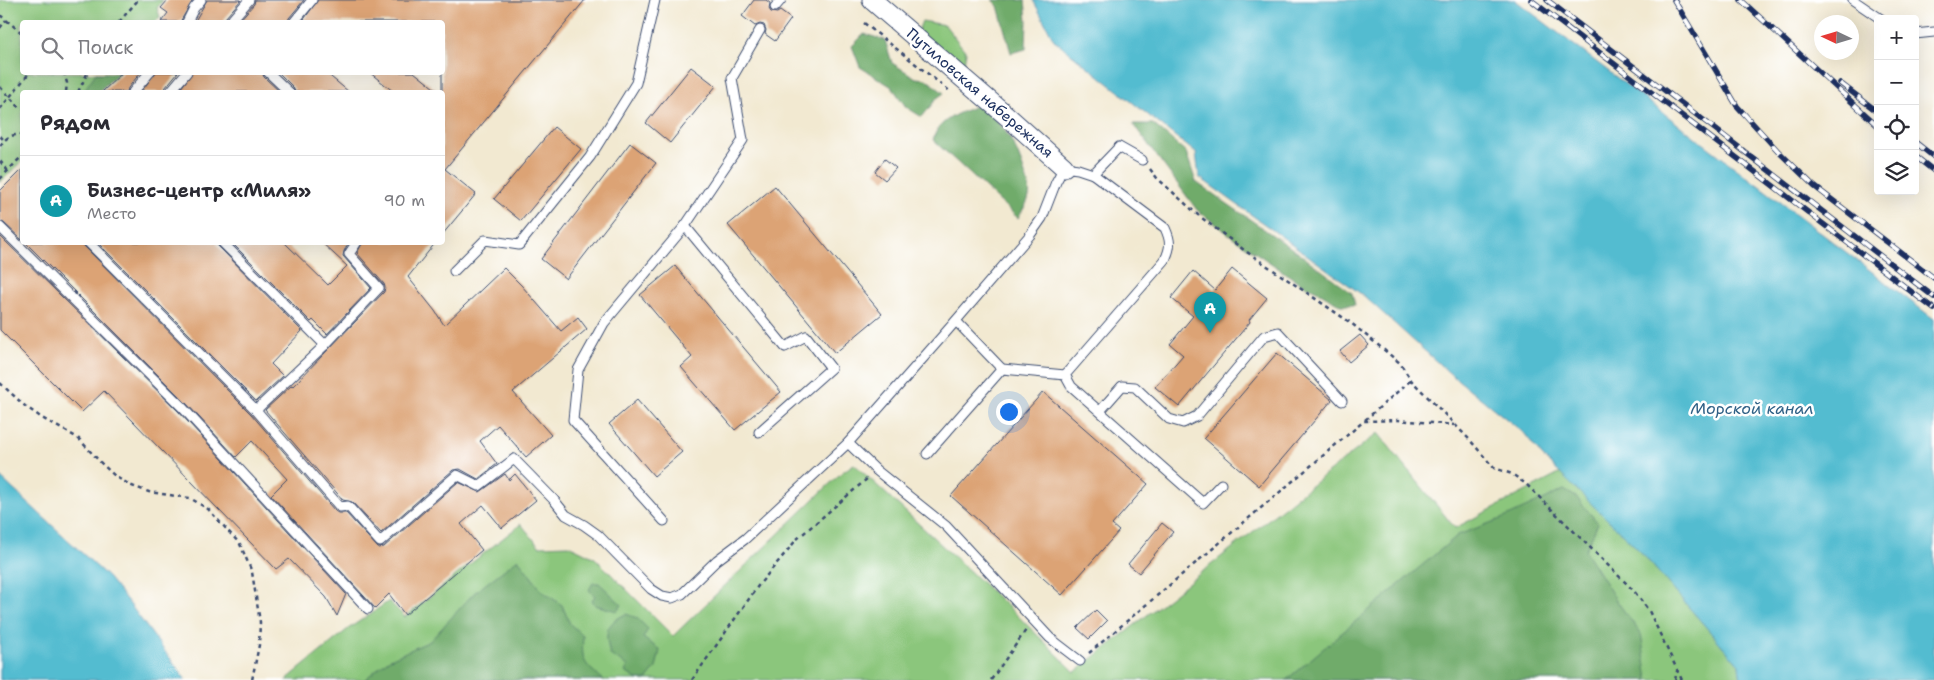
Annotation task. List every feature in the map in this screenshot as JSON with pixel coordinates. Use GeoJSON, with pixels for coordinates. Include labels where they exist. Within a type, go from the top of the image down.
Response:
{"type":"FeatureCollection","features":[{"type":"Feature","properties":{"kind":"street","name":"Путиловская набережная"},"geometry":{"type":"LineString","coordinates":[[872,0],[1064,167]]}},
{"type":"Feature","properties":{"kind":"lane"},"geometry":{"type":"LineString","coordinates":[[188,20],[194,8],[201,0]]}},
{"type":"Feature","properties":{"kind":"lane"},"geometry":{"type":"LineString","coordinates":[[232,20],[249,0]]}},
{"type":"Feature","properties":{"kind":"lane"},"geometry":{"type":"LineString","coordinates":[[296,20],[312,0]]}},
{"type":"Feature","properties":{"kind":"lane"},"geometry":{"type":"LineString","coordinates":[[454,271],[485,240],[519,245],[590,157],[636,83],[655,0]]}},
{"type":"Feature","properties":{"kind":"lane"},"geometry":{"type":"LineString","coordinates":[[1853,0],[1875,15]]}},
{"type":"Feature","properties":{"kind":"lane"},"geometry":{"type":"LineString","coordinates":[[664,522],[572,420],[578,370],[604,323],[685,226],[743,140],[732,78],[760,30]]}},
{"type":"Feature","properties":{"kind":"lane"},"geometry":{"type":"LineString","coordinates":[[1919,34],[1934,32]]}},
{"type":"Feature","properties":{"kind":"lane"},"geometry":{"type":"LineString","coordinates":[[135,90],[147,75]]}},
{"type":"Feature","properties":{"kind":"lane"},"geometry":{"type":"LineString","coordinates":[[172,90],[185,75]]}},
{"type":"Feature","properties":{"kind":"lane"},"geometry":{"type":"LineString","coordinates":[[271,75],[287,90]]}},
{"type":"Feature","properties":{"kind":"lane"},"geometry":{"type":"LineString","coordinates":[[1093,174],[1119,147],[1142,160]]}},
{"type":"Feature","properties":{"kind":"lane"},"geometry":{"type":"LineString","coordinates":[[91,245],[256,410],[340,507],[348,506],[380,542],[457,475],[479,486],[514,459],[566,515],[598,535],[651,589],[662,596],[672,598],[682,594],[717,560],[744,540],[848,443],[956,322],[1030,235],[1042,218],[1064,167],[1093,174],[1165,228],[1170,238],[1170,249],[1165,260],[1065,375]]}},
{"type":"Feature","properties":{"kind":"lane"},"geometry":{"type":"LineString","coordinates":[[685,226],[785,347],[806,336],[831,368],[759,432]]}},
{"type":"Feature","properties":{"kind":"lane"},"geometry":{"type":"LineString","coordinates":[[0,228],[182,408],[368,609]]}},
{"type":"Feature","properties":{"kind":"lane"},"geometry":{"type":"LineString","coordinates":[[225,245],[325,345]]}},
{"type":"Feature","properties":{"kind":"lane"},"geometry":{"type":"LineString","coordinates":[[256,410],[325,345],[379,288],[349,254],[355,245]]}},
{"type":"Feature","properties":{"kind":"lane"},"geometry":{"type":"LineString","coordinates":[[956,322],[1002,369],[1065,375]]}},
{"type":"Feature","properties":{"kind":"lane"},"geometry":{"type":"LineString","coordinates":[[1100,412],[1122,386],[1135,387],[1169,419],[1183,423],[1197,416],[1264,336],[1278,332],[1342,401]]}},
{"type":"Feature","properties":{"kind":"lane"},"geometry":{"type":"LineString","coordinates":[[927,454],[1002,369]]}},
{"type":"Feature","properties":{"kind":"lane"},"geometry":{"type":"LineString","coordinates":[[1065,375],[1072,386],[1100,412],[1203,503],[1221,484]]}},
{"type":"Feature","properties":{"kind":"lane"},"geometry":{"type":"LineString","coordinates":[[848,443],[876,470],[946,526],[1050,638],[1080,661]]}},
{"type":"Feature","properties":{"kind":"path"},"geometry":{"type":"LineString","coordinates":[[121,20],[138,0]]}},
{"type":"Feature","properties":{"kind":"path"},"geometry":{"type":"LineString","coordinates":[[0,15],[20,32]]}},
{"type":"Feature","properties":{"kind":"path"},"geometry":{"type":"LineString","coordinates":[[0,28],[6,20]]}},
{"type":"Feature","properties":{"kind":"path"},"geometry":{"type":"LineString","coordinates":[[864,22],[955,96]]}},
{"type":"Feature","properties":{"kind":"path"},"geometry":{"type":"LineString","coordinates":[[0,109],[28,75]]}},
{"type":"Feature","properties":{"kind":"path"},"geometry":{"type":"LineString","coordinates":[[65,75],[66,90]]}},
{"type":"Feature","properties":{"kind":"path"},"geometry":{"type":"LineString","coordinates":[[79,90],[86,75]]}},
{"type":"Feature","properties":{"kind":"path"},"geometry":{"type":"LineString","coordinates":[[0,88],[20,108]]}},
{"type":"Feature","properties":{"kind":"path"},"geometry":{"type":"LineString","coordinates":[[0,146],[4,140],[15,134],[20,135]]}},
{"type":"Feature","properties":{"kind":"path"},"geometry":{"type":"LineString","coordinates":[[0,136],[4,140]]}},
{"type":"Feature","properties":{"kind":"path"},"geometry":{"type":"LineString","coordinates":[[0,179],[20,158]]}},
{"type":"Feature","properties":{"kind":"path"},"geometry":{"type":"LineString","coordinates":[[1142,160],[1156,178],[1198,215],[1244,250],[1351,323],[1400,363],[1411,380],[1494,468],[1512,474],[1526,484],[1634,591],[1649,611],[1682,680]]}},
{"type":"Feature","properties":{"kind":"path"},"geometry":{"type":"LineString","coordinates":[[0,161],[8,172]]}},
{"type":"Feature","properties":{"kind":"path"},"geometry":{"type":"LineString","coordinates":[[1080,661],[1411,380]]}},
{"type":"Feature","properties":{"kind":"path"},"geometry":{"type":"LineString","coordinates":[[0,382],[25,406],[78,438],[116,477],[132,486],[149,492],[190,498],[208,508],[240,544],[252,572],[260,622],[259,644],[252,680]]}},
{"type":"Feature","properties":{"kind":"path"},"geometry":{"type":"LineString","coordinates":[[1364,421],[1398,420],[1455,425]]}},
{"type":"Feature","properties":{"kind":"path"},"geometry":{"type":"LineString","coordinates":[[692,680],[758,586],[797,539],[876,470]]}},
{"type":"Feature","properties":{"kind":"path"},"geometry":{"type":"LineString","coordinates":[[991,680],[1033,619]]}},
{"type":"Feature","properties":{"kind":"path"},"geometry":{"type":"LineString","coordinates":[[1674,680],[1678,670]]}},
{"type":"Feature","properties":{"kind":"green space"},"geometry":{"type":"Polygon","coordinates":[[[0,0],[163,0],[157,8],[160,17],[157,20],[20,20],[20,75],[113,75],[99,90],[20,90],[20,164],[0,182],[0,0]]]}},
{"type":"Feature","properties":{"kind":"green space"},"geometry":{"type":"Polygon","coordinates":[[[992,0],[1025,0],[1027,20],[1026,49],[1011,53],[998,6],[992,0]]]}},
{"type":"Feature","properties":{"kind":"green space"},"geometry":{"type":"Polygon","coordinates":[[[922,21],[945,25],[966,52],[963,71],[918,31],[922,21]]]}},
{"type":"Feature","properties":{"kind":"green space"},"geometry":{"type":"Polygon","coordinates":[[[864,34],[885,40],[892,63],[916,78],[926,79],[944,93],[937,98],[922,117],[906,107],[892,87],[860,67],[852,46],[864,34]]]}},
{"type":"Feature","properties":{"kind":"green space"},"geometry":{"type":"Polygon","coordinates":[[[95,75],[117,75],[100,90],[84,90],[95,75]]]}},
{"type":"Feature","properties":{"kind":"green space"},"geometry":{"type":"Polygon","coordinates":[[[978,105],[995,119],[1008,135],[1021,163],[1029,195],[1018,218],[933,140],[945,122],[957,114],[978,105]]]}},
{"type":"Feature","properties":{"kind":"green space"},"geometry":{"type":"Polygon","coordinates":[[[1133,124],[1153,124],[1186,152],[1196,182],[1300,254],[1352,293],[1355,305],[1341,305],[1300,283],[1197,210],[1133,124]]]}},
{"type":"Feature","properties":{"kind":"green space"},"geometry":{"type":"Polygon","coordinates":[[[1378,433],[1455,528],[1561,473],[1640,551],[1739,665],[1741,680],[286,680],[348,629],[389,601],[405,617],[521,524],[539,546],[569,545],[595,558],[673,636],[841,473],[854,464],[1016,614],[1075,672],[1378,433]]]}},
{"type":"Feature","properties":{"kind":"green space"},"geometry":{"type":"Polygon","coordinates":[[[1564,490],[1576,497],[1598,523],[1585,551],[1616,600],[1641,634],[1648,680],[1286,680],[1458,535],[1506,517],[1564,490]]]}},
{"type":"Feature","properties":{"kind":"green space"},"geometry":{"type":"Polygon","coordinates":[[[518,559],[542,591],[562,605],[570,624],[583,636],[583,657],[585,662],[604,680],[364,680],[388,660],[430,641],[474,593],[518,559]]]}},
{"type":"Feature","properties":{"kind":"green space"},"geometry":{"type":"Polygon","coordinates":[[[593,583],[599,583],[622,605],[617,611],[595,605],[592,600],[595,596],[589,590],[593,583]]]}},
{"type":"Feature","properties":{"kind":"green space"},"geometry":{"type":"Polygon","coordinates":[[[626,614],[637,618],[648,629],[643,638],[660,650],[656,668],[646,680],[638,680],[625,672],[628,666],[610,655],[607,641],[608,630],[614,622],[626,614]]]}},
{"type":"Feature","properties":{"kind":"water","name":"Морской канал"},"geometry":{"type":"Polygon","coordinates":[[[1033,0],[1515,0],[1934,319],[1934,680],[1741,680],[1739,665],[1640,551],[1542,456],[1525,434],[1447,371],[1364,296],[1199,177],[1196,153],[1054,40],[1033,0]]]}},
{"type":"Feature","properties":{"kind":"water"},"geometry":{"type":"Polygon","coordinates":[[[0,477],[108,577],[186,680],[0,680],[0,477]]]}},
{"type":"Feature","properties":{"kind":"building"},"geometry":{"type":"Polygon","coordinates":[[[168,0],[193,0],[181,20],[163,20],[168,13],[161,8],[168,0]]]}},
{"type":"Feature","properties":{"kind":"building"},"geometry":{"type":"Polygon","coordinates":[[[207,0],[241,0],[224,20],[196,20],[207,0]]]}},
{"type":"Feature","properties":{"kind":"building"},"geometry":{"type":"Polygon","coordinates":[[[255,0],[304,0],[288,20],[240,20],[254,4],[255,0]]]}},
{"type":"Feature","properties":{"kind":"building"},"geometry":{"type":"Polygon","coordinates":[[[318,0],[585,0],[445,169],[445,90],[442,90],[442,75],[445,75],[445,20],[303,20],[318,0]]]}},
{"type":"Feature","properties":{"kind":"building"},"geometry":{"type":"Polygon","coordinates":[[[754,0],[766,0],[770,3],[769,9],[771,12],[777,13],[780,11],[791,19],[775,41],[765,34],[764,25],[755,26],[742,16],[754,0]]]}},
{"type":"Feature","properties":{"kind":"building"},"geometry":{"type":"Polygon","coordinates":[[[691,67],[716,86],[670,143],[646,123],[691,67]]]}},
{"type":"Feature","properties":{"kind":"building"},"geometry":{"type":"Polygon","coordinates":[[[120,75],[139,75],[128,90],[104,90],[120,75]]]}},
{"type":"Feature","properties":{"kind":"building"},"geometry":{"type":"Polygon","coordinates":[[[154,75],[176,75],[164,90],[142,90],[154,75]]]}},
{"type":"Feature","properties":{"kind":"building"},"geometry":{"type":"Polygon","coordinates":[[[191,75],[263,75],[278,90],[180,90],[191,75]]]}},
{"type":"Feature","properties":{"kind":"building"},"geometry":{"type":"Polygon","coordinates":[[[281,75],[329,75],[347,90],[294,90],[281,75]]]}},
{"type":"Feature","properties":{"kind":"building"},"geometry":{"type":"Polygon","coordinates":[[[373,75],[418,75],[436,90],[392,90],[373,75]]]}},
{"type":"Feature","properties":{"kind":"building"},"geometry":{"type":"Polygon","coordinates":[[[554,127],[581,149],[521,221],[494,199],[554,127]]]}},
{"type":"Feature","properties":{"kind":"building"},"geometry":{"type":"Polygon","coordinates":[[[630,143],[656,163],[566,279],[541,259],[630,143]]]}},
{"type":"Feature","properties":{"kind":"building"},"geometry":{"type":"Polygon","coordinates":[[[885,159],[896,168],[885,180],[875,172],[885,159]]]}},
{"type":"Feature","properties":{"kind":"building"},"geometry":{"type":"Polygon","coordinates":[[[445,169],[476,194],[445,231],[445,169]]]}},
{"type":"Feature","properties":{"kind":"building"},"geometry":{"type":"Polygon","coordinates":[[[20,171],[20,238],[0,221],[0,191],[20,171]]]}},
{"type":"Feature","properties":{"kind":"building"},"geometry":{"type":"Polygon","coordinates":[[[775,186],[882,314],[835,353],[728,225],[775,186]]]}},
{"type":"Feature","properties":{"kind":"building"},"geometry":{"type":"Polygon","coordinates":[[[0,236],[178,411],[346,594],[337,616],[326,597],[289,559],[276,569],[104,391],[82,412],[0,330],[0,236]]]}},
{"type":"Feature","properties":{"kind":"building"},"geometry":{"type":"Polygon","coordinates":[[[28,245],[84,245],[251,414],[335,511],[346,513],[378,548],[384,547],[458,482],[480,492],[505,474],[509,480],[515,474],[536,500],[502,528],[483,505],[461,524],[482,550],[405,615],[389,594],[375,608],[271,495],[287,479],[252,441],[236,457],[186,403],[28,245]]]}},
{"type":"Feature","properties":{"kind":"building"},"geometry":{"type":"Polygon","coordinates":[[[100,245],[218,245],[302,331],[271,364],[283,376],[256,401],[100,245]]]}},
{"type":"Feature","properties":{"kind":"building"},"geometry":{"type":"Polygon","coordinates":[[[234,245],[287,245],[328,285],[347,266],[324,245],[347,245],[343,256],[371,288],[327,334],[313,320],[311,322],[234,245]]]}},
{"type":"Feature","properties":{"kind":"building"},"geometry":{"type":"Polygon","coordinates":[[[361,245],[434,245],[408,277],[444,325],[504,268],[561,331],[578,317],[587,329],[513,392],[551,435],[526,457],[498,425],[480,441],[497,464],[478,479],[460,469],[453,470],[381,533],[352,502],[343,500],[265,410],[293,386],[384,292],[384,284],[357,253],[361,245]]]}},
{"type":"Feature","properties":{"kind":"building"},"geometry":{"type":"Polygon","coordinates":[[[675,266],[781,392],[735,430],[681,367],[692,357],[640,295],[675,266]]]}},
{"type":"Feature","properties":{"kind":"building"},"geometry":{"type":"Polygon","coordinates":[[[1232,269],[1267,298],[1249,320],[1250,322],[1179,407],[1155,387],[1183,355],[1170,344],[1193,316],[1171,298],[1193,271],[1215,290],[1232,269]]]}},
{"type":"Feature","properties":{"kind":"building"},"geometry":{"type":"Polygon","coordinates":[[[1360,335],[1369,345],[1349,362],[1340,351],[1360,335]]]}},
{"type":"Feature","properties":{"kind":"building"},"geometry":{"type":"Polygon","coordinates":[[[1277,353],[1332,400],[1259,486],[1204,438],[1277,353]]]}},
{"type":"Feature","properties":{"kind":"building"},"geometry":{"type":"Polygon","coordinates":[[[1043,392],[1148,484],[1112,525],[1119,531],[1062,595],[951,496],[1043,392]]]}},
{"type":"Feature","properties":{"kind":"building"},"geometry":{"type":"Polygon","coordinates":[[[637,400],[682,452],[654,476],[609,424],[637,400]]]}},
{"type":"Feature","properties":{"kind":"building"},"geometry":{"type":"Polygon","coordinates":[[[1162,523],[1173,532],[1139,573],[1128,564],[1162,523]]]}},
{"type":"Feature","properties":{"kind":"building"},"geometry":{"type":"Polygon","coordinates":[[[1096,610],[1107,621],[1089,639],[1077,628],[1096,610]]]}},
{"type":"Feature","properties":{"kind":"railway"},"geometry":{"type":"LineString","coordinates":[[1531,0],[1934,309]]}},
{"type":"Feature","properties":{"kind":"railway"},"geometry":{"type":"LineString","coordinates":[[1547,0],[1934,297]]}},
{"type":"Feature","properties":{"kind":"railway"},"geometry":{"type":"LineString","coordinates":[[1674,0],[1737,106],[1779,152],[1814,186],[1934,278]]}},
{"type":"Feature","properties":{"kind":"railway"},"geometry":{"type":"LineString","coordinates":[[1741,0],[1874,122]]}},
{"type":"Feature","properties":{"kind":"railway"},"geometry":{"type":"LineString","coordinates":[[1840,83],[1874,109]]}},
{"type":"Feature","properties":{"kind":"railway"},"geometry":{"type":"LineString","coordinates":[[1919,145],[1934,157]]}},
{"type":"Feature","properties":{"kind":"railway"},"geometry":{"type":"LineString","coordinates":[[1919,159],[1934,171]]}},
{"type":"Feature","properties":{"kind":"place","name":"Бизнес-центр «Миля»"},"geometry":{"type":"Point","coordinates":[1210,333]}}]}
